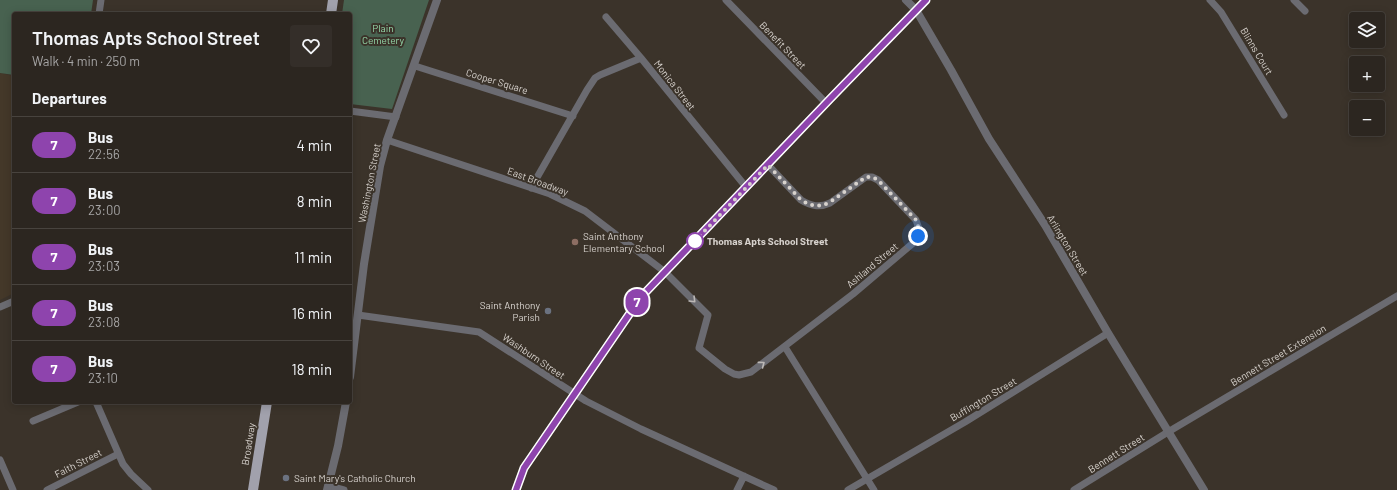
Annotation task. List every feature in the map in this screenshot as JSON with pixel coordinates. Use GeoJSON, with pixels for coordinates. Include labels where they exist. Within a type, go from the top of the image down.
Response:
{"type":"FeatureCollection","features":[{"type":"Feature","properties":{"kind":"main road"},"geometry":{"type":"LineString","coordinates":[[331,12],[333,0]]}},
{"type":"Feature","properties":{"kind":"main road","name":"Broadway"},"geometry":{"type":"LineString","coordinates":[[253,490],[267,404]]}},
{"type":"Feature","properties":{"kind":"street"},"geometry":{"type":"LineString","coordinates":[[99,12],[101,0]]}},
{"type":"Feature","properties":{"kind":"street","name":"Washington Street"},"geometry":{"type":"LineString","coordinates":[[352,361],[376,189],[387,140],[415,66],[437,0]]}},
{"type":"Feature","properties":{"kind":"street","name":"Benefit Street"},"geometry":{"type":"LineString","coordinates":[[726,0],[826,103]]}},
{"type":"Feature","properties":{"kind":"street","name":"Arlington Street"},"geometry":{"type":"LineString","coordinates":[[906,0],[916,10],[989,139],[1045,226],[1108,333],[1204,490]]}},
{"type":"Feature","properties":{"kind":"street"},"geometry":{"type":"LineString","coordinates":[[516,490],[524,468],[636,303],[926,0]]}},
{"type":"Feature","properties":{"kind":"street","name":"Blinns Court"},"geometry":{"type":"LineString","coordinates":[[1210,0],[1216,5],[1284,115]]}},
{"type":"Feature","properties":{"kind":"street"},"geometry":{"type":"LineString","coordinates":[[1294,0],[1305,11]]}},
{"type":"Feature","properties":{"kind":"street"},"geometry":{"type":"LineString","coordinates":[[606,17],[641,58]]}},
{"type":"Feature","properties":{"kind":"street","name":"Monica Street"},"geometry":{"type":"LineString","coordinates":[[531,188],[596,78],[610,70],[641,58],[693,124],[746,187]]}},
{"type":"Feature","properties":{"kind":"street","name":"Cooper Square"},"geometry":{"type":"LineString","coordinates":[[415,66],[573,116]]}},
{"type":"Feature","properties":{"kind":"street"},"geometry":{"type":"LineString","coordinates":[[352,111],[396,117]]}},
{"type":"Feature","properties":{"kind":"street","name":"East Broadway"},"geometry":{"type":"LineString","coordinates":[[387,140],[559,197],[585,211],[665,272]]}},
{"type":"Feature","properties":{"kind":"street","name":"Ashland Street"},"geometry":{"type":"LineString","coordinates":[[665,272],[708,315],[699,348],[725,369],[739,375],[751,372],[853,294],[912,244],[920,232],[916,220],[878,180],[872,177],[866,177],[826,205],[816,206],[801,200],[768,165]]}},
{"type":"Feature","properties":{"kind":"street","name":"Bennett Street Extension"},"geometry":{"type":"LineString","coordinates":[[1168,432],[1397,296]]}},
{"type":"Feature","properties":{"kind":"street"},"geometry":{"type":"LineString","coordinates":[[0,307],[12,302]]}},
{"type":"Feature","properties":{"kind":"street","name":"Washburn Street"},"geometry":{"type":"LineString","coordinates":[[358,315],[479,332],[574,394],[635,426],[774,490]]}},
{"type":"Feature","properties":{"kind":"street","name":"Buffington Street"},"geometry":{"type":"LineString","coordinates":[[867,479],[965,422],[1108,333]]}},
{"type":"Feature","properties":{"kind":"street"},"geometry":{"type":"LineString","coordinates":[[785,347],[874,490]]}},
{"type":"Feature","properties":{"kind":"street"},"geometry":{"type":"LineString","coordinates":[[33,421],[73,404]]}},
{"type":"Feature","properties":{"kind":"street"},"geometry":{"type":"LineString","coordinates":[[97,404],[118,454],[128,471],[148,490]]}},
{"type":"Feature","properties":{"kind":"street"},"geometry":{"type":"LineString","coordinates":[[344,490],[328,488],[346,404]]}},
{"type":"Feature","properties":{"kind":"street","name":"Bennett Street"},"geometry":{"type":"LineString","coordinates":[[1074,490],[1168,432]]}},
{"type":"Feature","properties":{"kind":"street","name":"Faith Street"},"geometry":{"type":"LineString","coordinates":[[47,490],[118,454]]}},
{"type":"Feature","properties":{"kind":"street"},"geometry":{"type":"LineString","coordinates":[[0,460],[13,490]]}},
{"type":"Feature","properties":{"kind":"street"},"geometry":{"type":"LineString","coordinates":[[737,490],[744,476]]}},
{"type":"Feature","properties":{"kind":"street"},"geometry":{"type":"LineString","coordinates":[[848,490],[867,479]]}},
{"type":"Feature","properties":{"kind":"shaded area"},"geometry":{"type":"Polygon","coordinates":[[[0,73],[12,76],[12,294],[0,300],[0,73]]]}},
{"type":"Feature","properties":{"kind":"green space"},"geometry":{"type":"Polygon","coordinates":[[[0,0],[93,0],[91,12],[12,12],[12,75],[0,73],[0,0]]]}},
{"type":"Feature","properties":{"kind":"green space","name":"Plain Cemetery"},"geometry":{"type":"Polygon","coordinates":[[[344,0],[429,0],[392,109],[352,104],[352,12],[342,12],[344,0]]]}},
{"type":"Feature","properties":{"kind":"bus line","name":"7"},"geometry":{"type":"LineString","coordinates":[[516,490],[519,477],[524,468],[641,297],[926,0]]}},
{"type":"Feature","properties":{"kind":"place","name":"Thomas Apts School Street"},"geometry":{"type":"Point","coordinates":[695,241]}},
{"type":"Feature","properties":{"kind":"place","name":"Saint Anthony Elementary School"},"geometry":{"type":"Point","coordinates":[575,242]}},
{"type":"Feature","properties":{"kind":"place","name":"Saint Anthony Parish"},"geometry":{"type":"Point","coordinates":[548,311]}},
{"type":"Feature","properties":{"kind":"place","name":"Saint Mary's Catholic Church"},"geometry":{"type":"Point","coordinates":[286,478]}},
{"type":"Feature","properties":{"kind":"route"},"geometry":{"type":"LineString","coordinates":[[695,241],[768,165],[801,200],[816,206],[826,205],[866,177],[872,177],[878,180],[916,220],[920,232],[918,236]]}}]}
